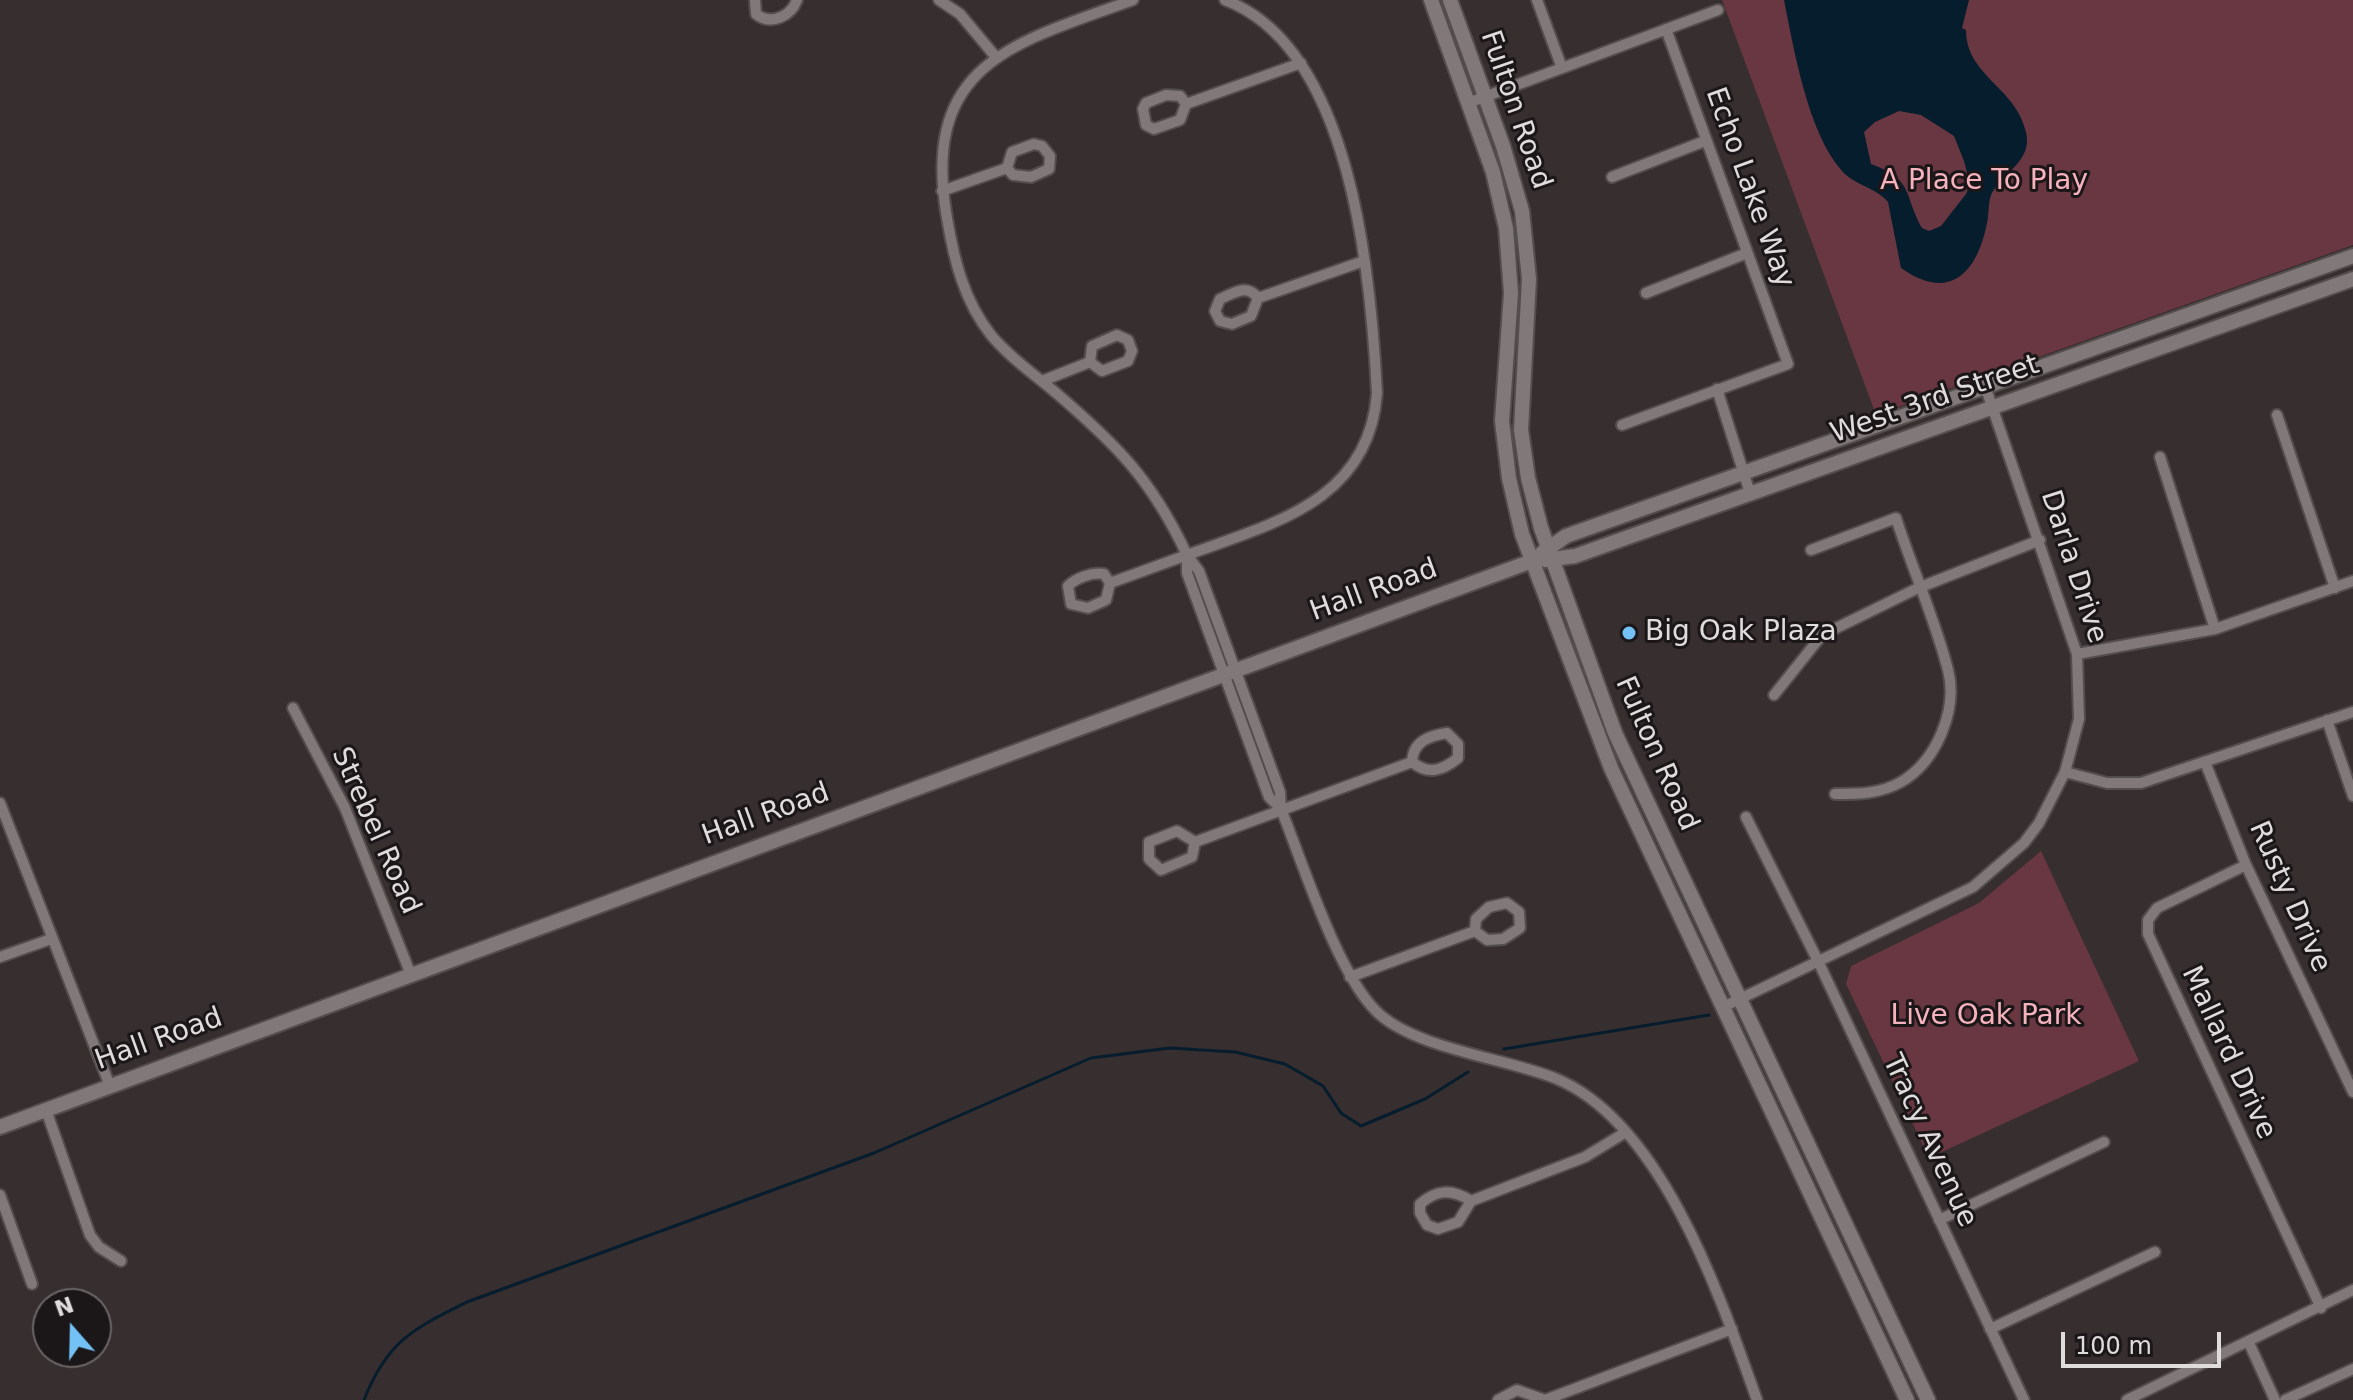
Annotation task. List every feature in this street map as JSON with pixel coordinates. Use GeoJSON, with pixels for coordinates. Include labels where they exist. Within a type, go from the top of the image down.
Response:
{"type":"FeatureCollection","features":[{"type":"Feature","properties":{"kind":"main road","name":"Fulton Road"},"geometry":{"type":"LineString","coordinates":[[1431,0],[1493,172],[1506,228],[1511,293],[1503,381],[1503,442],[1515,507],[1532,561],[1599,740],[1907,1400]]}},
{"type":"Feature","properties":{"kind":"main road","name":"Fulton Road"},"geometry":{"type":"LineString","coordinates":[[1450,0],[1510,166],[1526,235],[1529,301],[1521,430],[1531,494],[1550,554],[1615,733],[1928,1400]]}},
{"type":"Feature","properties":{"kind":"main road","name":"West 3rd Street"},"geometry":{"type":"LineString","coordinates":[[1550,554],[1566,536],[2353,256]]}},
{"type":"Feature","properties":{"kind":"main road","name":"West 3rd Street"},"geometry":{"type":"LineString","coordinates":[[1532,561],[1550,554],[1575,556],[2353,279]]}},
{"type":"Feature","properties":{"kind":"main road","name":"Hall Road"},"geometry":{"type":"LineString","coordinates":[[0,1127],[1532,561]]}},
{"type":"Feature","properties":{"kind":"street"},"geometry":{"type":"LineString","coordinates":[[755,0],[756,14],[763,19],[774,20],[789,13],[797,0]]}},
{"type":"Feature","properties":{"kind":"street"},"geometry":{"type":"LineString","coordinates":[[939,0],[960,14],[995,56]]}},
{"type":"Feature","properties":{"kind":"street"},"geometry":{"type":"LineString","coordinates":[[1133,0],[1032,37],[995,56],[977,74],[949,116],[942,146],[942,191],[952,250],[974,310],[991,335],[1124,454],[1156,496],[1187,555],[1199,571],[1229,672],[1280,792],[1281,809],[1350,977],[1378,1013],[1428,1040],[1558,1079],[1596,1104],[1626,1132],[1667,1186],[1732,1329],[1757,1400]]}},
{"type":"Feature","properties":{"kind":"street"},"geometry":{"type":"LineString","coordinates":[[1110,583],[1292,516],[1316,503],[1333,488],[1356,458],[1376,411],[1377,393],[1359,214],[1317,91],[1301,63],[1277,32],[1244,7],[1225,0]]}},
{"type":"Feature","properties":{"kind":"street"},"geometry":{"type":"LineString","coordinates":[[1537,0],[1562,68]]}},
{"type":"Feature","properties":{"kind":"street"},"geometry":{"type":"LineString","coordinates":[[1468,103],[1718,10]]}},
{"type":"Feature","properties":{"kind":"street","name":"Echo Lake Way"},"geometry":{"type":"LineString","coordinates":[[1666,29],[1788,364],[1717,389]]}},
{"type":"Feature","properties":{"kind":"street"},"geometry":{"type":"LineString","coordinates":[[1186,104],[1301,63]]}},
{"type":"Feature","properties":{"kind":"street"},"geometry":{"type":"LineString","coordinates":[[1612,177],[1705,141]]}},
{"type":"Feature","properties":{"kind":"street"},"geometry":{"type":"LineString","coordinates":[[942,191],[1007,168]]}},
{"type":"Feature","properties":{"kind":"street"},"geometry":{"type":"LineString","coordinates":[[1646,293],[1747,253]]}},
{"type":"Feature","properties":{"kind":"street"},"geometry":{"type":"LineString","coordinates":[[1258,298],[1364,261]]}},
{"type":"Feature","properties":{"kind":"street"},"geometry":{"type":"LineString","coordinates":[[1042,381],[1090,362]]}},
{"type":"Feature","properties":{"kind":"street","name":"Darla Drive"},"geometry":{"type":"LineString","coordinates":[[1723,1007],[1956,897],[1991,874],[2039,823],[2065,772],[2079,719],[2077,654],[1985,386]]}},
{"type":"Feature","properties":{"kind":"street"},"geometry":{"type":"LineString","coordinates":[[1622,425],[1717,389],[1750,493]]}},
{"type":"Feature","properties":{"kind":"street"},"geometry":{"type":"LineString","coordinates":[[2277,415],[2335,588]]}},
{"type":"Feature","properties":{"kind":"street"},"geometry":{"type":"LineString","coordinates":[[2160,457],[2215,629]]}},
{"type":"Feature","properties":{"kind":"street"},"geometry":{"type":"LineString","coordinates":[[1811,550],[1896,518],[1948,672],[1946,723],[1921,766],[1901,782],[1869,794],[1835,794]]}},
{"type":"Feature","properties":{"kind":"street"},"geometry":{"type":"LineString","coordinates":[[1774,695],[1822,635],[1918,588],[2040,540]]}},
{"type":"Feature","properties":{"kind":"street"},"geometry":{"type":"LineString","coordinates":[[2077,654],[2215,629],[2353,581]]}},
{"type":"Feature","properties":{"kind":"street","name":"Strebel Road"},"geometry":{"type":"LineString","coordinates":[[293,708],[345,808],[411,975]]}},
{"type":"Feature","properties":{"kind":"street"},"geometry":{"type":"LineString","coordinates":[[2065,772],[2096,782],[2129,784],[2353,712]]}},
{"type":"Feature","properties":{"kind":"street"},"geometry":{"type":"LineString","coordinates":[[2327,720],[2353,796]]}},
{"type":"Feature","properties":{"kind":"street"},"geometry":{"type":"LineString","coordinates":[[1447,733],[1458,744],[1458,758],[1442,768],[1426,771],[1412,762],[1417,746],[1427,738],[1447,733]]}},
{"type":"Feature","properties":{"kind":"street"},"geometry":{"type":"LineString","coordinates":[[1195,842],[1412,762]]}},
{"type":"Feature","properties":{"kind":"street","name":"Rusty Drive"},"geometry":{"type":"LineString","coordinates":[[2205,762],[2246,865],[2353,1092]]}},
{"type":"Feature","properties":{"kind":"street"},"geometry":{"type":"LineString","coordinates":[[0,803],[110,1086]]}},
{"type":"Feature","properties":{"kind":"street","name":"Tracy Avenue"},"geometry":{"type":"LineString","coordinates":[[1746,817],[1818,961],[2024,1400]]}},
{"type":"Feature","properties":{"kind":"street"},"geometry":{"type":"LineString","coordinates":[[1177,831],[1195,842],[1192,857],[1172,868],[1161,870],[1149,859],[1149,842],[1166,834],[1177,831]]}},
{"type":"Feature","properties":{"kind":"street","name":"Mallard Drive"},"geometry":{"type":"LineString","coordinates":[[2246,865],[2157,908],[2148,920],[2148,934],[2321,1308]]}},
{"type":"Feature","properties":{"kind":"street"},"geometry":{"type":"LineString","coordinates":[[1350,977],[1475,931],[1493,941],[1517,933],[1521,922],[1519,912],[1507,903],[1489,907],[1476,919],[1475,931]]}},
{"type":"Feature","properties":{"kind":"street"},"geometry":{"type":"LineString","coordinates":[[0,957],[51,939]]}},
{"type":"Feature","properties":{"kind":"street"},"geometry":{"type":"LineString","coordinates":[[46,1110],[90,1235],[99,1247],[121,1261]]}},
{"type":"Feature","properties":{"kind":"street"},"geometry":{"type":"LineString","coordinates":[[1471,1201],[1449,1190],[1425,1199],[1420,1213],[1427,1225],[1438,1229],[1458,1222],[1471,1201],[1585,1157],[1626,1132]]}},
{"type":"Feature","properties":{"kind":"street"},"geometry":{"type":"LineString","coordinates":[[1939,1220],[2104,1142]]}},
{"type":"Feature","properties":{"kind":"street"},"geometry":{"type":"LineString","coordinates":[[0,1195],[32,1284]]}},
{"type":"Feature","properties":{"kind":"street"},"geometry":{"type":"LineString","coordinates":[[1990,1329],[2155,1252]]}},
{"type":"Feature","properties":{"kind":"street"},"geometry":{"type":"LineString","coordinates":[[2127,1400],[2353,1290]]}},
{"type":"Feature","properties":{"kind":"street"},"geometry":{"type":"LineString","coordinates":[[1498,1400],[1517,1390],[1545,1400],[1732,1329]]}},
{"type":"Feature","properties":{"kind":"street"},"geometry":{"type":"LineString","coordinates":[[2249,1343],[2275,1400]]}},
{"type":"Feature","properties":{"kind":"street"},"geometry":{"type":"LineString","coordinates":[[2285,1400],[2353,1369]]}},
{"type":"Feature","properties":{"kind":"green space","name":"A Place To Play"},"geometry":{"type":"Polygon","coordinates":[[[1722,0],[2353,0],[2353,245],[1876,415],[1722,0]]]}},
{"type":"Feature","properties":{"kind":"green space","name":"Live Oak Park"},"geometry":{"type":"Polygon","coordinates":[[[2041,851],[2139,1061],[1929,1158],[1846,984],[1851,966],[1979,903],[2041,851]]]}},
{"type":"Feature","properties":{"kind":"water"},"geometry":{"type":"Polygon","coordinates":[[[1784,0],[1969,0],[1962,28],[1966,30],[1968,46],[1982,71],[2021,117],[2027,142],[2021,158],[1992,193],[1987,223],[1976,256],[1958,277],[1947,282],[1933,282],[1901,268],[1888,202],[1853,180],[1830,155],[1804,90],[1784,0]],[[1899,111],[1875,122],[1864,132],[1871,164],[1901,182],[1922,228],[1929,231],[1941,226],[1970,184],[1954,136],[1921,115],[1899,111]]]}},
{"type":"Feature","properties":{"kind":"waterway"},"geometry":{"type":"LineString","coordinates":[[1504,1049],[1709,1015]]}},
{"type":"Feature","properties":{"kind":"waterway"},"geometry":{"type":"LineString","coordinates":[[364,1400],[392,1350],[431,1320],[467,1302],[874,1153],[1091,1058],[1170,1048],[1235,1052],[1285,1064],[1323,1086],[1341,1113],[1361,1126],[1425,1099],[1468,1072]]}},
{"type":"Feature","properties":{"kind":"place","name":"Big Oak Plaza"},"geometry":{"type":"Point","coordinates":[1629,633]}}]}
